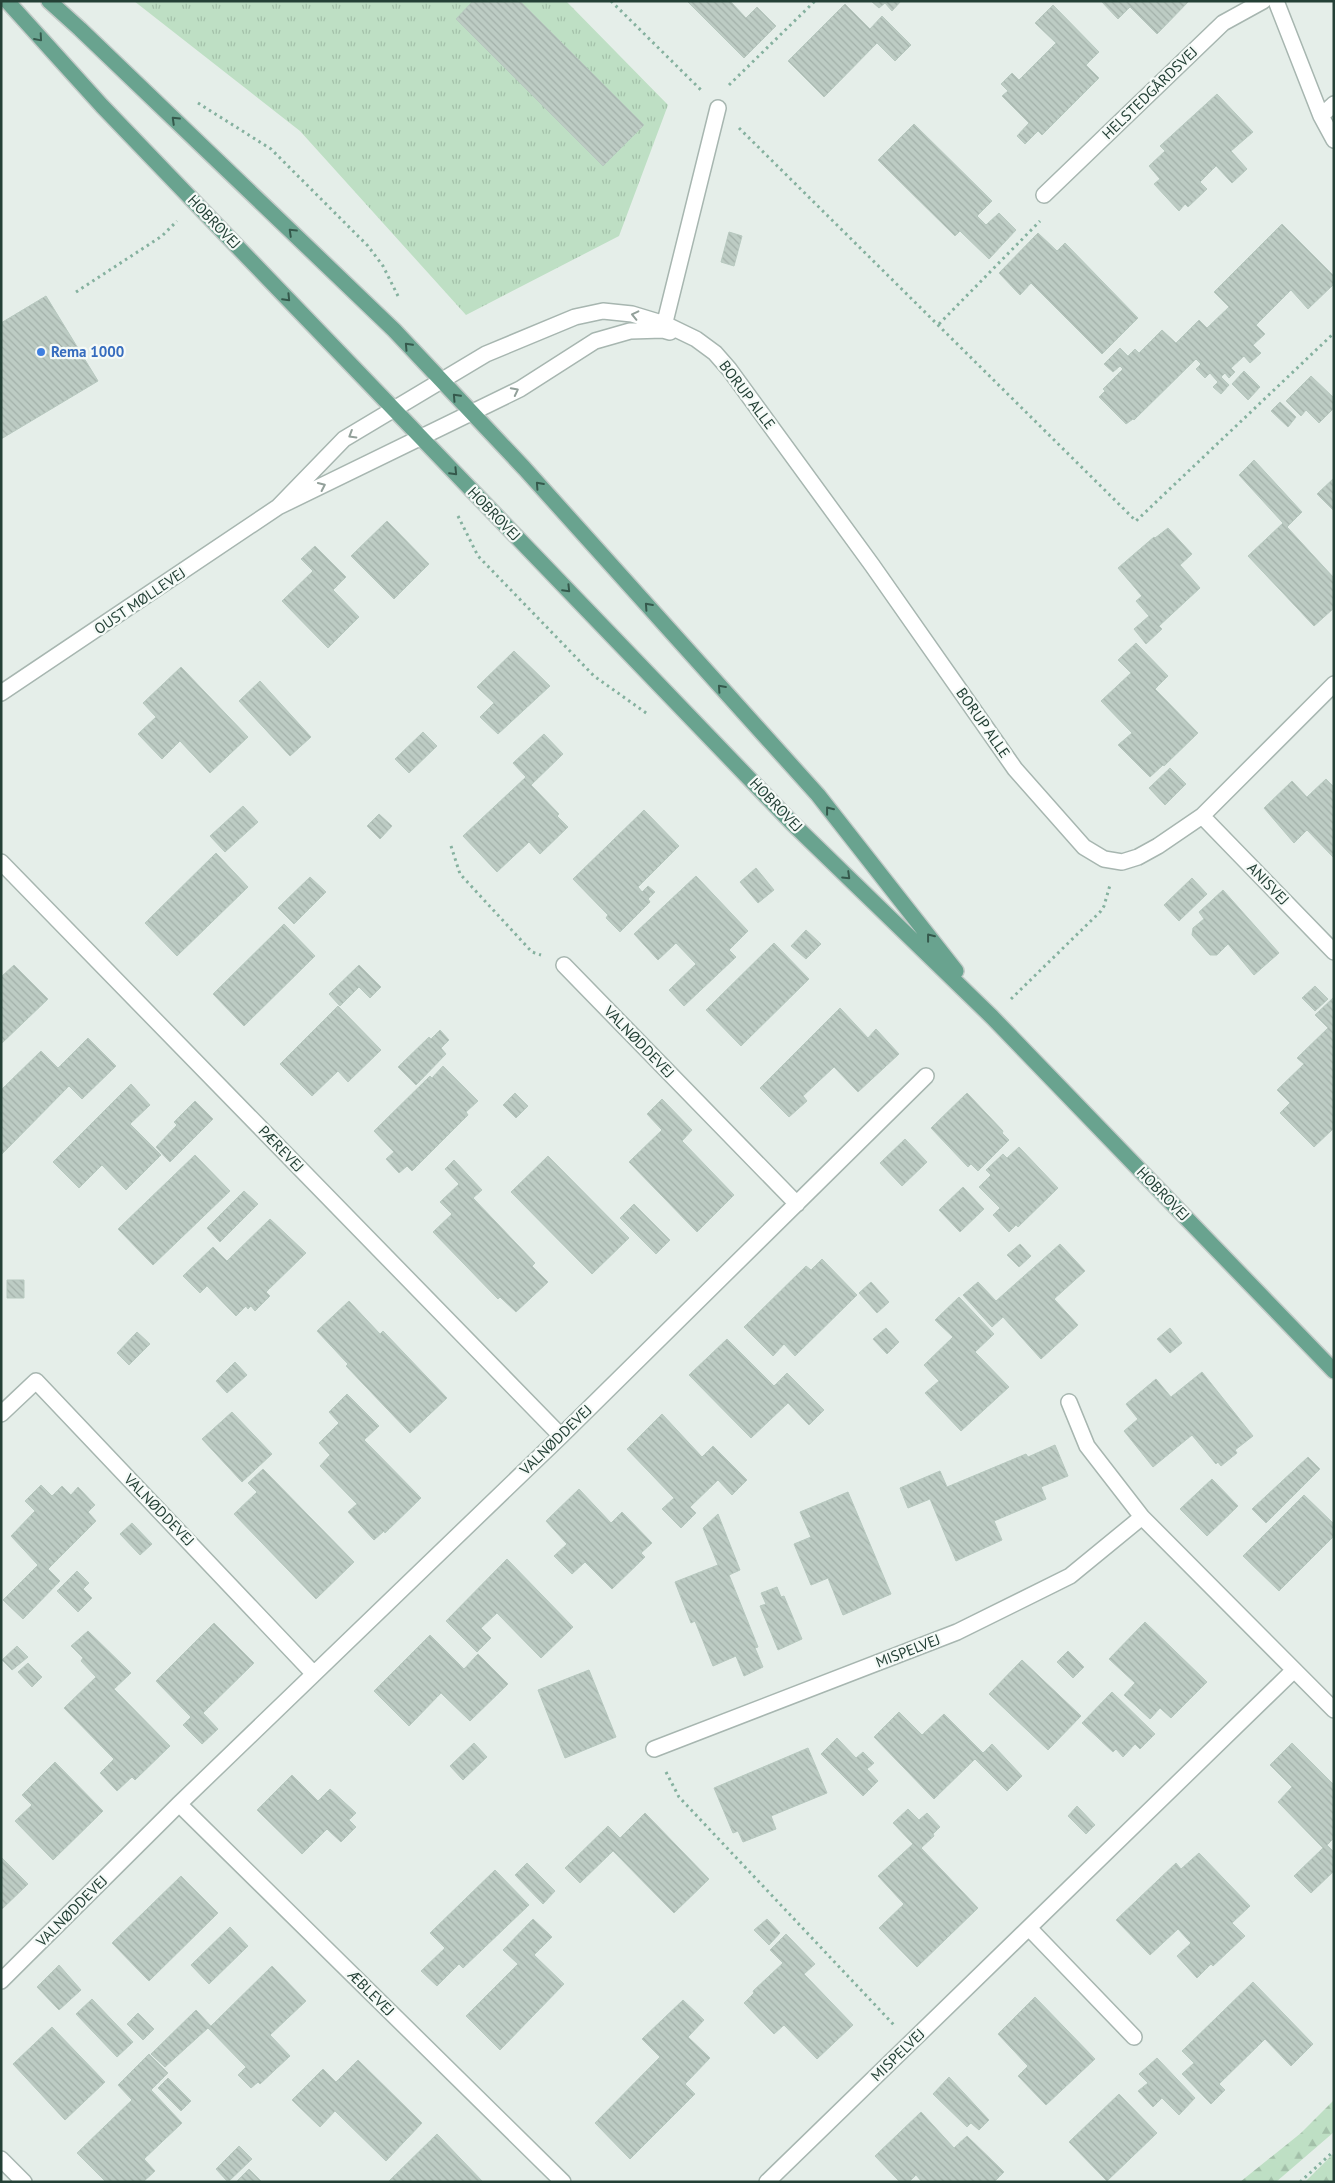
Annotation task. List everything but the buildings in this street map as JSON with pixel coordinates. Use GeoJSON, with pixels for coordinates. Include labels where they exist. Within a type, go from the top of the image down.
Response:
{"type":"FeatureCollection","features":[{"type":"Feature","properties":{"kind":"main road","name":"HOBROVEJ"},"geometry":{"type":"LineString","coordinates":[[7,1],[56,57],[196,204],[792,823],[992,1017],[1334,1372]]}},
{"type":"Feature","properties":{"kind":"main road","name":"HOBROVEJ"},"geometry":{"type":"LineString","coordinates":[[49,1],[394,330],[442,381],[818,796],[992,1017]]}},
{"type":"Feature","properties":{"kind":"street","name":"HELSTEDGÅRDSVEJ"},"geometry":{"type":"LineString","coordinates":[[1044,195],[1222,23],[1263,1]]}},
{"type":"Feature","properties":{"kind":"street"},"geometry":{"type":"LineString","coordinates":[[1276,1],[1321,116],[1334,140]]}},
{"type":"Feature","properties":{"kind":"street"},"geometry":{"type":"LineString","coordinates":[[1321,116],[1334,104]]}},
{"type":"Feature","properties":{"kind":"street"},"geometry":{"type":"LineString","coordinates":[[664,327],[715,105]]}},
{"type":"Feature","properties":{"kind":"street","name":"BORUP ALLE"},"geometry":{"type":"LineString","coordinates":[[394,410],[486,354],[574,317],[603,311],[632,314],[696,339],[715,353],[729,369],[872,565],[1015,769],[1084,847],[1104,859],[1116,861]]}},
{"type":"Feature","properties":{"kind":"street","name":"BORUP ALLE"},"geometry":{"type":"LineString","coordinates":[[420,437],[520,389],[595,341],[630,331],[664,327]]}},
{"type":"Feature","properties":{"kind":"street","name":"OUST MØLLEVEJ"},"geometry":{"type":"LineString","coordinates":[[278,507],[344,439],[394,410]]}},
{"type":"Feature","properties":{"kind":"street","name":"OUST MØLLEVEJ"},"geometry":{"type":"LineString","coordinates":[[1,693],[278,507],[420,437]]}},
{"type":"Feature","properties":{"kind":"street"},"geometry":{"type":"LineString","coordinates":[[1116,861],[1122,862],[1138,857],[1158,846],[1202,816],[1334,684]]}},
{"type":"Feature","properties":{"kind":"street","name":"ANISVEJ"},"geometry":{"type":"LineString","coordinates":[[1202,816],[1334,952]]}},
{"type":"Feature","properties":{"kind":"street","name":"PÆREVEJ"},"geometry":{"type":"LineString","coordinates":[[1,862],[561,1436]]}},
{"type":"Feature","properties":{"kind":"street","name":"VALNØDDEVEJ"},"geometry":{"type":"LineString","coordinates":[[564,965],[796,1204]]}},
{"type":"Feature","properties":{"kind":"street","name":"VALNØDDEVEJ"},"geometry":{"type":"LineString","coordinates":[[1,1981],[179,1804],[561,1436],[926,1076]]}},
{"type":"Feature","properties":{"kind":"street","name":"VALNØDDEVEJ"},"geometry":{"type":"LineString","coordinates":[[1,1414],[36,1381],[314,1674]]}},
{"type":"Feature","properties":{"kind":"street"},"geometry":{"type":"LineString","coordinates":[[1070,1402],[1086,1446],[1142,1517],[1334,1710]]}},
{"type":"Feature","properties":{"kind":"street","name":"MISPELVEJ"},"geometry":{"type":"LineString","coordinates":[[654,1749],[958,1632],[1070,1576],[1142,1517]]}},
{"type":"Feature","properties":{"kind":"street","name":"MISPELVEJ"},"geometry":{"type":"LineString","coordinates":[[767,2182],[1294,1671]]}},
{"type":"Feature","properties":{"kind":"street","name":"ÆBLEVEJ"},"geometry":{"type":"LineString","coordinates":[[179,1804],[562,2182]]}},
{"type":"Feature","properties":{"kind":"street"},"geometry":{"type":"LineString","coordinates":[[1029,1928],[1134,2037]]}},
{"type":"Feature","properties":{"kind":"street"},"geometry":{"type":"LineString","coordinates":[[1,2159],[24,2182]]}},
{"type":"Feature","properties":{"kind":"path"},"geometry":{"type":"LineString","coordinates":[[611,1],[1136,521],[1334,333]]}},
{"type":"Feature","properties":{"kind":"path"},"geometry":{"type":"LineString","coordinates":[[715,105],[815,1]]}},
{"type":"Feature","properties":{"kind":"path"},"geometry":{"type":"LineString","coordinates":[[190,98],[271,149],[368,246]]}},
{"type":"Feature","properties":{"kind":"path"},"geometry":{"type":"LineString","coordinates":[[939,324],[1050,211],[1044,195]]}},
{"type":"Feature","properties":{"kind":"path"},"geometry":{"type":"LineString","coordinates":[[76,292],[162,236],[196,204]]}},
{"type":"Feature","properties":{"kind":"path"},"geometry":{"type":"LineString","coordinates":[[478,556],[594,676],[654,719]]}},
{"type":"Feature","properties":{"kind":"path"},"geometry":{"type":"LineString","coordinates":[[451,846],[460,874],[532,952],[564,965]]}},
{"type":"Feature","properties":{"kind":"path"},"geometry":{"type":"LineString","coordinates":[[992,1017],[1101,911],[1116,861]]}},
{"type":"Feature","properties":{"kind":"path"},"geometry":{"type":"LineString","coordinates":[[654,1749],[679,1797],[910,2042]]}},
{"type":"Feature","properties":{"kind":"path"},"geometry":{"type":"LineString","coordinates":[[1300,2182],[1334,2151]]}},
{"type":"Feature","properties":{"kind":"green space"},"geometry":{"type":"Polygon","coordinates":[[[134,1],[566,1],[668,105],[619,236],[466,315],[300,131],[134,1]]]}},
{"type":"Feature","properties":{"kind":"green space"},"geometry":{"type":"Polygon","coordinates":[[[1334,2100],[1334,2132],[1276,2182],[1240,2182],[1301,2133],[1334,2100]]]}},
{"type":"Feature","properties":{"kind":"green space"},"geometry":{"type":"Polygon","coordinates":[[[1334,2153],[1334,2182],[1305,2182],[1334,2153]]]}},
{"type":"Feature","properties":{"kind":"place","name":"Rema 1000"},"geometry":{"type":"Point","coordinates":[41,352]}}]}
